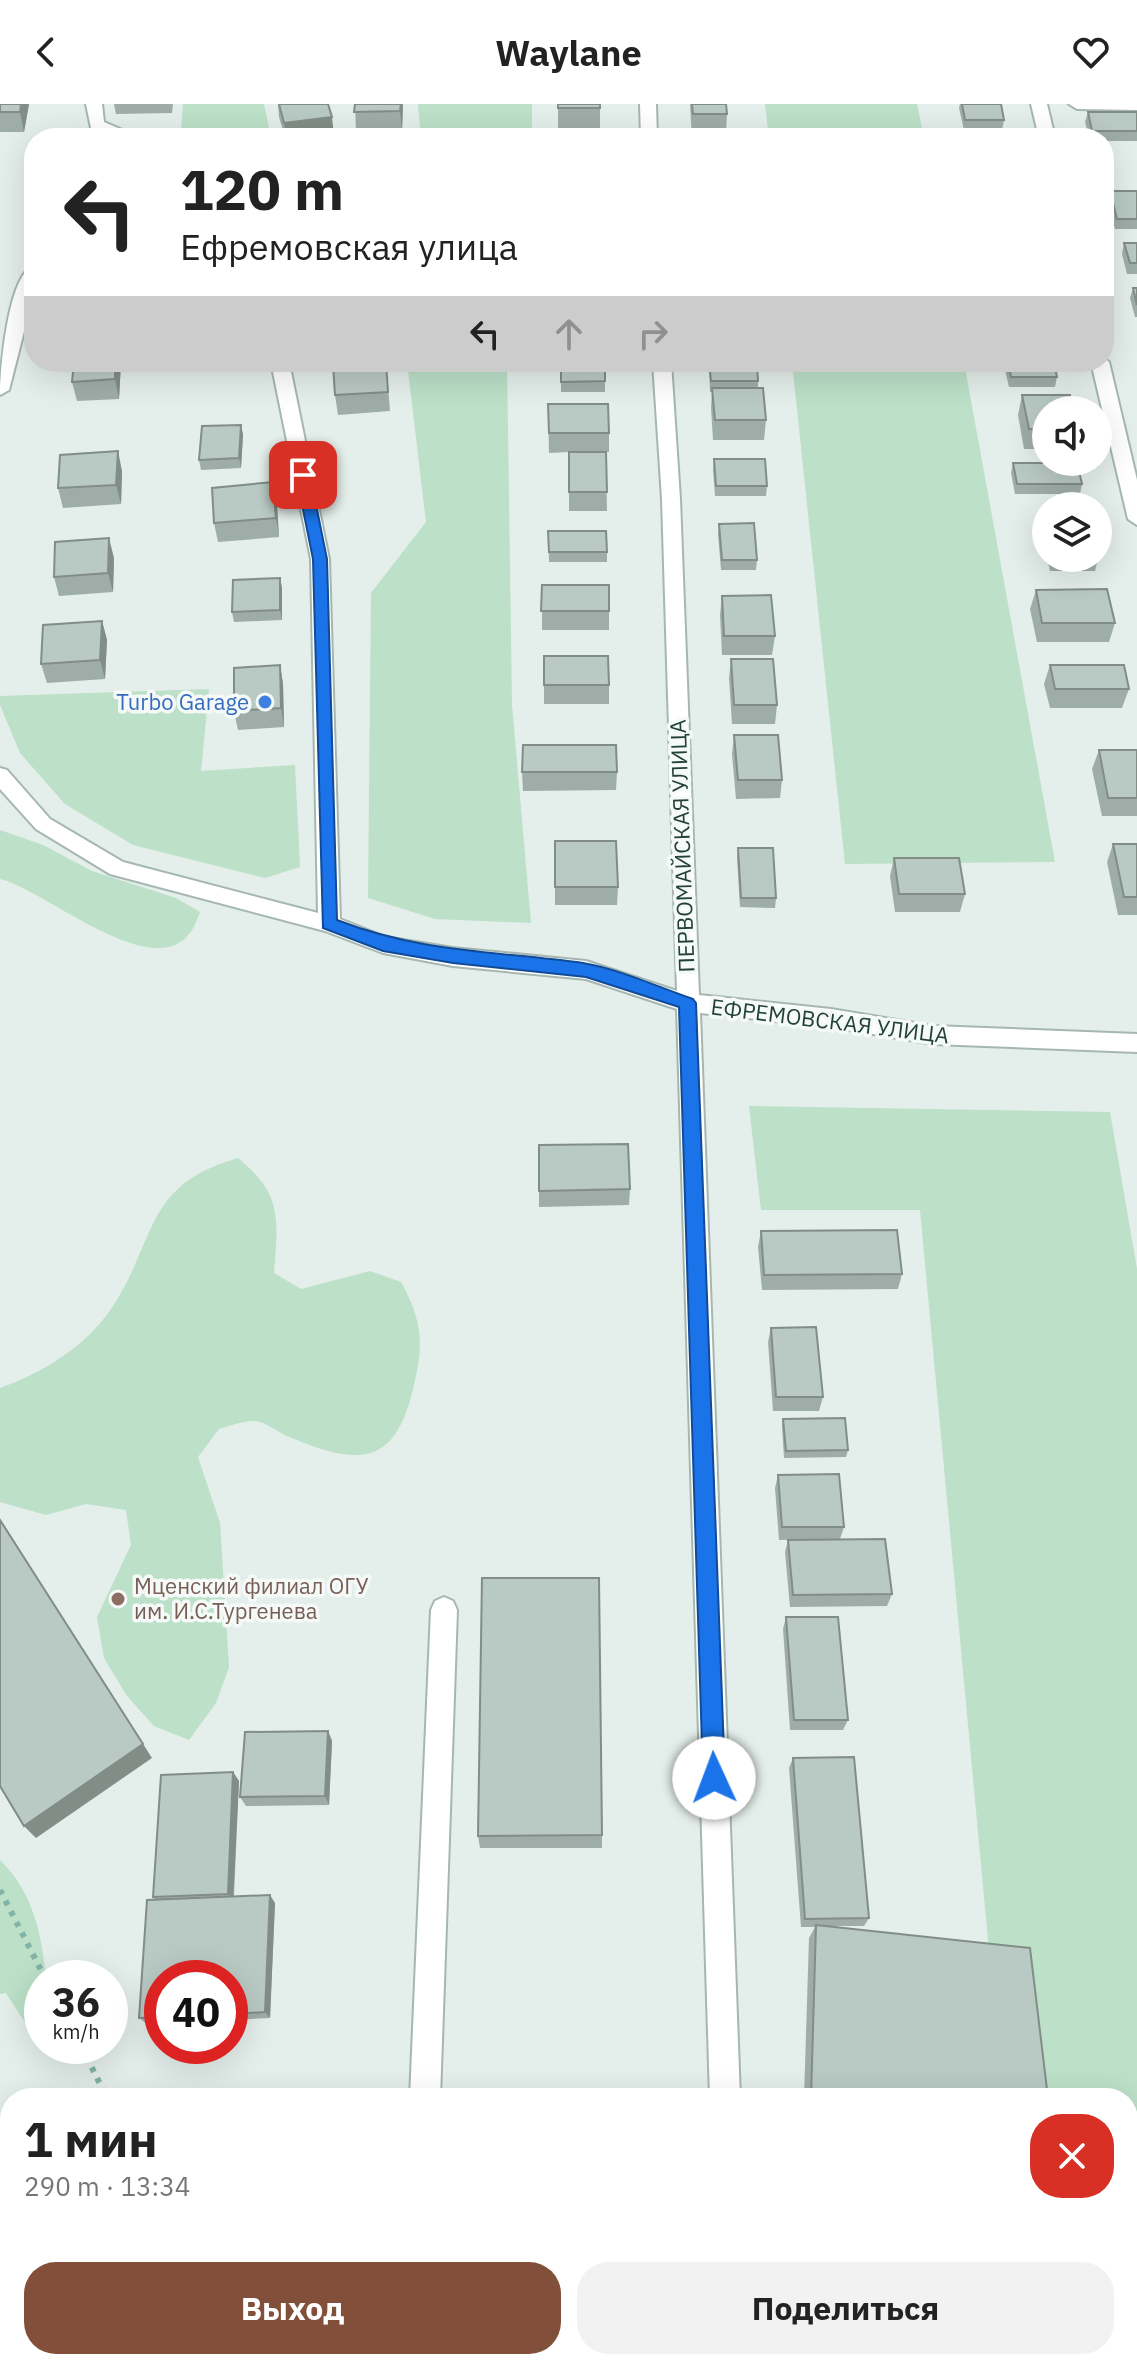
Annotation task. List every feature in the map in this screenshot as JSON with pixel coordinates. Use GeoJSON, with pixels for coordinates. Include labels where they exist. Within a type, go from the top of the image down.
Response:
{"type":"FeatureCollection","features":[{"type":"Feature","properties":{"kind":"street"},"geometry":{"type":"LineString","coordinates":[[94,104],[96,125],[105,128]]}},
{"type":"Feature","properties":{"kind":"street"},"geometry":{"type":"LineString","coordinates":[[648,104],[649,128]]}},
{"type":"Feature","properties":{"kind":"street"},"geometry":{"type":"LineString","coordinates":[[1039,104],[1045,128]]}},
{"type":"Feature","properties":{"kind":"street"},"geometry":{"type":"LineString","coordinates":[[1077,104],[1137,105]]}},
{"type":"Feature","properties":{"kind":"street"},"geometry":{"type":"LineString","coordinates":[[0,390],[24,296]]}},
{"type":"Feature","properties":{"kind":"street"},"geometry":{"type":"LineString","coordinates":[[282,372],[320,559],[329,924]]}},
{"type":"Feature","properties":{"kind":"street","name":"ПЕРВОМАЙСКАЯ УЛИЦА"},"geometry":{"type":"LineString","coordinates":[[663,372],[671,499],[725,2088]]}},
{"type":"Feature","properties":{"kind":"street"},"geometry":{"type":"LineString","coordinates":[[1103,372],[1130,465],[1137,519]]}},
{"type":"Feature","properties":{"kind":"street","name":"ЕФРЕМОВСКАЯ УЛИЦА"},"geometry":{"type":"LineString","coordinates":[[0,775],[43,824],[117,868],[329,924],[383,945],[453,957],[586,970],[687,1003],[831,1018],[933,1035],[1137,1043]]}},
{"type":"Feature","properties":{"kind":"street"},"geometry":{"type":"LineString","coordinates":[[425,2088],[444,1610]]}},
{"type":"Feature","properties":{"kind":"path"},"geometry":{"type":"LineString","coordinates":[[0,1890],[36,1960]]}},
{"type":"Feature","properties":{"kind":"path"},"geometry":{"type":"LineString","coordinates":[[90,2064],[102,2088]]}},
{"type":"Feature","properties":{"kind":"green space"},"geometry":{"type":"Polygon","coordinates":[[[183,104],[264,104],[269,128],[181,128],[183,104]]]}},
{"type":"Feature","properties":{"kind":"green space"},"geometry":{"type":"Polygon","coordinates":[[[418,104],[532,104],[532,128],[420,128],[418,104]]]}},
{"type":"Feature","properties":{"kind":"green space"},"geometry":{"type":"Polygon","coordinates":[[[765,104],[917,104],[922,128],[768,128],[765,104]]]}},
{"type":"Feature","properties":{"kind":"green space"},"geometry":{"type":"Polygon","coordinates":[[[408,372],[507,372],[512,705],[531,923],[435,919],[368,898],[371,593],[426,522],[408,372]]]}},
{"type":"Feature","properties":{"kind":"green space"},"geometry":{"type":"Polygon","coordinates":[[[793,372],[966,372],[1055,862],[845,864],[793,372]]]}},
{"type":"Feature","properties":{"kind":"green space"},"geometry":{"type":"Polygon","coordinates":[[[209,689],[201,771],[295,765],[300,867],[265,878],[133,845],[65,804],[20,753],[0,705],[0,696],[209,689]]]}},
{"type":"Feature","properties":{"kind":"green space"},"geometry":{"type":"Polygon","coordinates":[[[0,830],[43,845],[92,871],[176,898],[200,912],[194,927],[172,946],[150,947],[124,941],[97,929],[19,886],[0,879],[0,830]]]}},
{"type":"Feature","properties":{"kind":"green space"},"geometry":{"type":"Polygon","coordinates":[[[749,1106],[1110,1112],[1137,1269],[1137,2088],[1038,2088],[989,1950],[920,1210],[761,1210],[749,1106]]]}},
{"type":"Feature","properties":{"kind":"green space"},"geometry":{"type":"Polygon","coordinates":[[[238,1158],[253,1171],[270,1196],[276,1223],[274,1273],[301,1289],[370,1271],[401,1282],[414,1309],[419,1334],[419,1359],[405,1415],[395,1434],[383,1447],[369,1454],[352,1455],[312,1446],[264,1423],[251,1421],[219,1429],[198,1457],[220,1523],[229,1667],[216,1703],[189,1740],[154,1726],[127,1696],[104,1658],[97,1617],[131,1545],[126,1510],[86,1504],[46,1515],[0,1502],[0,1388],[48,1366],[91,1333],[113,1306],[169,1198],[207,1169],[238,1158]]]}},
{"type":"Feature","properties":{"kind":"green space"},"geometry":{"type":"Polygon","coordinates":[[[0,1860],[28,1900],[44,1960],[24,1960],[24,2021],[6,1993],[0,1994],[0,1860]]]}},
{"type":"Feature","properties":{"kind":"building"},"geometry":{"type":"Polygon","coordinates":[[[0,104],[21,104],[20,112],[0,112],[0,104]]]}},
{"type":"Feature","properties":{"kind":"building"},"geometry":{"type":"Polygon","coordinates":[[[279,104],[328,104],[332,117],[284,123],[279,104]]]}},
{"type":"Feature","properties":{"kind":"building"},"geometry":{"type":"Polygon","coordinates":[[[355,104],[401,104],[400,111],[354,112],[355,104]]]}},
{"type":"Feature","properties":{"kind":"building"},"geometry":{"type":"Polygon","coordinates":[[[558,104],[600,104],[600,108],[558,108],[558,104]]]}},
{"type":"Feature","properties":{"kind":"building"},"geometry":{"type":"Polygon","coordinates":[[[692,104],[726,104],[727,114],[693,114],[692,104]]]}},
{"type":"Feature","properties":{"kind":"building"},"geometry":{"type":"Polygon","coordinates":[[[962,104],[1001,104],[1004,120],[965,120],[962,104]]]}},
{"type":"Feature","properties":{"kind":"building"},"geometry":{"type":"Polygon","coordinates":[[[1088,112],[1137,112],[1137,131],[1091,128],[1088,112]]]}},
{"type":"Feature","properties":{"kind":"building"},"geometry":{"type":"Polygon","coordinates":[[[1114,191],[1137,191],[1137,219],[1117,219],[1114,191]]]}},
{"type":"Feature","properties":{"kind":"building"},"geometry":{"type":"Polygon","coordinates":[[[1124,243],[1137,243],[1137,263],[1130,263],[1124,243]]]}},
{"type":"Feature","properties":{"kind":"building"},"geometry":{"type":"Polygon","coordinates":[[[73,372],[115,372],[115,379],[72,382],[73,372]]]}},
{"type":"Feature","properties":{"kind":"building"},"geometry":{"type":"Polygon","coordinates":[[[333,372],[387,372],[388,392],[335,395],[333,372]]]}},
{"type":"Feature","properties":{"kind":"building"},"geometry":{"type":"Polygon","coordinates":[[[561,372],[605,372],[605,381],[561,382],[561,372]]]}},
{"type":"Feature","properties":{"kind":"building"},"geometry":{"type":"Polygon","coordinates":[[[710,372],[758,372],[758,381],[711,381],[710,372]]]}},
{"type":"Feature","properties":{"kind":"building"},"geometry":{"type":"Polygon","coordinates":[[[1010,372],[1056,372],[1057,377],[1011,377],[1010,372]]]}},
{"type":"Feature","properties":{"kind":"building"},"geometry":{"type":"Polygon","coordinates":[[[712,388],[763,388],[766,420],[715,420],[712,388]]]}},
{"type":"Feature","properties":{"kind":"building"},"geometry":{"type":"Polygon","coordinates":[[[1022,395],[1070,395],[1032,396],[1032,429],[1029,429],[1022,395]]]}},
{"type":"Feature","properties":{"kind":"building"},"geometry":{"type":"Polygon","coordinates":[[[548,404],[608,404],[609,433],[549,433],[548,404]]]}},
{"type":"Feature","properties":{"kind":"building"},"geometry":{"type":"Polygon","coordinates":[[[241,425],[239,458],[199,460],[202,426],[241,425]]]}},
{"type":"Feature","properties":{"kind":"building"},"geometry":{"type":"Polygon","coordinates":[[[118,451],[116,485],[58,488],[60,455],[118,451]]]}},
{"type":"Feature","properties":{"kind":"building"},"geometry":{"type":"Polygon","coordinates":[[[569,452],[606,452],[607,492],[569,492],[569,452]]]}},
{"type":"Feature","properties":{"kind":"building"},"geometry":{"type":"Polygon","coordinates":[[[714,459],[765,459],[767,486],[716,486],[714,459]]]}},
{"type":"Feature","properties":{"kind":"building"},"geometry":{"type":"Polygon","coordinates":[[[1013,463],[1032,463],[1032,476],[1080,476],[1082,484],[1017,484],[1013,463]]]}},
{"type":"Feature","properties":{"kind":"building"},"geometry":{"type":"Polygon","coordinates":[[[273,482],[276,518],[214,523],[212,488],[273,482]]]}},
{"type":"Feature","properties":{"kind":"building"},"geometry":{"type":"Polygon","coordinates":[[[754,523],[757,560],[722,560],[719,524],[754,523]]]}},
{"type":"Feature","properties":{"kind":"building"},"geometry":{"type":"Polygon","coordinates":[[[548,531],[606,531],[607,552],[549,552],[548,531]]]}},
{"type":"Feature","properties":{"kind":"building"},"geometry":{"type":"Polygon","coordinates":[[[109,538],[108,573],[54,577],[55,542],[109,538]]]}},
{"type":"Feature","properties":{"kind":"building"},"geometry":{"type":"Polygon","coordinates":[[[280,578],[280,610],[232,612],[233,580],[280,578]]]}},
{"type":"Feature","properties":{"kind":"building"},"geometry":{"type":"Polygon","coordinates":[[[542,585],[609,585],[609,611],[541,611],[542,585]]]}},
{"type":"Feature","properties":{"kind":"building"},"geometry":{"type":"Polygon","coordinates":[[[1107,589],[1115,623],[1042,623],[1036,590],[1107,589]]]}},
{"type":"Feature","properties":{"kind":"building"},"geometry":{"type":"Polygon","coordinates":[[[771,595],[775,636],[724,636],[722,596],[771,595]]]}},
{"type":"Feature","properties":{"kind":"building"},"geometry":{"type":"Polygon","coordinates":[[[102,621],[100,660],[41,664],[43,625],[102,621]]]}},
{"type":"Feature","properties":{"kind":"building"},"geometry":{"type":"Polygon","coordinates":[[[544,656],[608,656],[609,685],[544,685],[544,656]]]}},
{"type":"Feature","properties":{"kind":"building"},"geometry":{"type":"Polygon","coordinates":[[[731,659],[773,659],[777,705],[734,705],[731,659]]]}},
{"type":"Feature","properties":{"kind":"building"},"geometry":{"type":"Polygon","coordinates":[[[280,665],[281,708],[234,711],[234,668],[280,665]]]}},
{"type":"Feature","properties":{"kind":"building"},"geometry":{"type":"Polygon","coordinates":[[[1050,665],[1124,665],[1129,689],[1055,689],[1050,665]]]}},
{"type":"Feature","properties":{"kind":"building"},"geometry":{"type":"Polygon","coordinates":[[[734,735],[778,735],[782,780],[738,780],[734,735]]]}},
{"type":"Feature","properties":{"kind":"building"},"geometry":{"type":"Polygon","coordinates":[[[523,745],[616,745],[617,772],[522,772],[523,745]]]}},
{"type":"Feature","properties":{"kind":"building"},"geometry":{"type":"Polygon","coordinates":[[[1099,750],[1137,750],[1137,798],[1108,798],[1099,750]]]}},
{"type":"Feature","properties":{"kind":"building"},"geometry":{"type":"Polygon","coordinates":[[[555,841],[616,841],[618,887],[555,887],[555,841]]]}},
{"type":"Feature","properties":{"kind":"building"},"geometry":{"type":"Polygon","coordinates":[[[1113,844],[1137,844],[1137,897],[1124,897],[1113,844]]]}},
{"type":"Feature","properties":{"kind":"building"},"geometry":{"type":"Polygon","coordinates":[[[738,848],[773,848],[776,898],[741,898],[738,848]]]}},
{"type":"Feature","properties":{"kind":"building"},"geometry":{"type":"Polygon","coordinates":[[[894,858],[959,858],[965,894],[899,894],[894,858]]]}},
{"type":"Feature","properties":{"kind":"building"},"geometry":{"type":"Polygon","coordinates":[[[628,1144],[630,1189],[539,1191],[539,1145],[628,1144]]]}},
{"type":"Feature","properties":{"kind":"building"},"geometry":{"type":"Polygon","coordinates":[[[897,1230],[902,1274],[764,1275],[761,1231],[897,1230]]]}},
{"type":"Feature","properties":{"kind":"building"},"geometry":{"type":"Polygon","coordinates":[[[816,1327],[823,1397],[776,1397],[771,1328],[816,1327]]]}},
{"type":"Feature","properties":{"kind":"building"},"geometry":{"type":"Polygon","coordinates":[[[845,1418],[848,1450],[786,1451],[783,1419],[845,1418]]]}},
{"type":"Feature","properties":{"kind":"building"},"geometry":{"type":"Polygon","coordinates":[[[839,1474],[844,1527],[782,1527],[778,1475],[839,1474]]]}},
{"type":"Feature","properties":{"kind":"building"},"geometry":{"type":"Polygon","coordinates":[[[0,1520],[143,1744],[24,1826],[0,1786],[0,1520]]]}},
{"type":"Feature","properties":{"kind":"building"},"geometry":{"type":"Polygon","coordinates":[[[885,1539],[892,1594],[793,1595],[788,1540],[885,1539]]]}},
{"type":"Feature","properties":{"kind":"building"},"geometry":{"type":"Polygon","coordinates":[[[482,1578],[599,1578],[602,1835],[478,1836],[482,1578]]]}},
{"type":"Feature","properties":{"kind":"building"},"geometry":{"type":"Polygon","coordinates":[[[786,1617],[838,1617],[848,1720],[794,1720],[786,1617]]]}},
{"type":"Feature","properties":{"kind":"building"},"geometry":{"type":"Polygon","coordinates":[[[328,1731],[325,1796],[240,1797],[245,1732],[328,1731]]]}},
{"type":"Feature","properties":{"kind":"building"},"geometry":{"type":"Polygon","coordinates":[[[854,1757],[869,1918],[805,1919],[793,1758],[854,1757]]]}},
{"type":"Feature","properties":{"kind":"building"},"geometry":{"type":"Polygon","coordinates":[[[233,1772],[228,1894],[153,1897],[161,1775],[233,1772]]]}},
{"type":"Feature","properties":{"kind":"building"},"geometry":{"type":"Polygon","coordinates":[[[270,1895],[265,2012],[248,2013],[248,1960],[144,1960],[144,2018],[139,2018],[147,1900],[270,1895]]]}},
{"type":"Feature","properties":{"kind":"building"},"geometry":{"type":"Polygon","coordinates":[[[816,1925],[1030,1948],[1047,2088],[811,2088],[816,1925]]]}},
{"type":"Feature","properties":{"kind":"place","name":"Turbo Garage"},"geometry":{"type":"Point","coordinates":[265,702]}},
{"type":"Feature","properties":{"kind":"place","name":"Мценский филиал ОГУ им. И.С.Тургенева"},"geometry":{"type":"Point","coordinates":[118,1599]}},
{"type":"Feature","properties":{"kind":"route"},"geometry":{"type":"LineString","coordinates":[[303,475],[320,559],[329,924],[383,945],[453,957],[586,970],[687,1003],[714,1778]]}}]}
